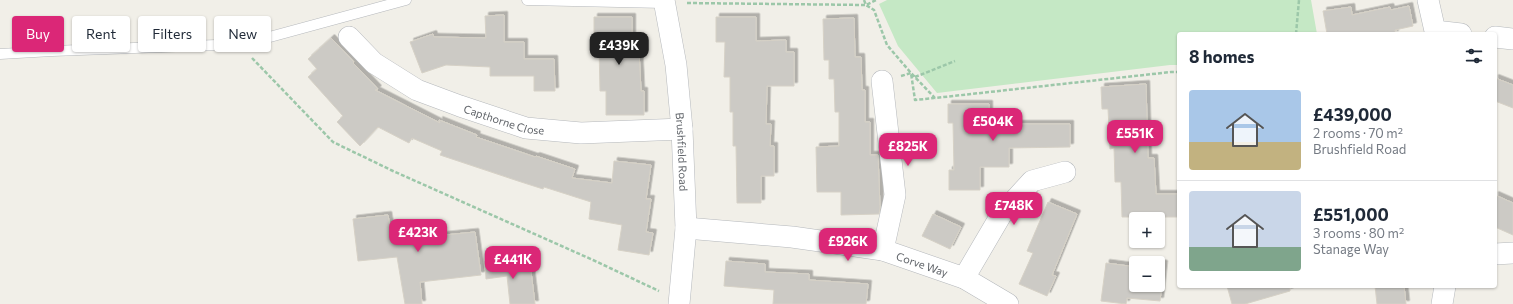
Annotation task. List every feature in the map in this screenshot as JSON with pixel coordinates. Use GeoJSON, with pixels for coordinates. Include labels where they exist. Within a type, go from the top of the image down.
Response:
{"type":"FeatureCollection","features":[{"type":"Feature","properties":{"kind":"street"},"geometry":{"type":"LineString","coordinates":[[1428,0],[1435,31],[1444,32]]}},
{"type":"Feature","properties":{"kind":"street","name":"Brushfield Road"},"geometry":{"type":"LineString","coordinates":[[664,1],[676,65],[682,129],[686,228],[680,302]]}},
{"type":"Feature","properties":{"kind":"street","name":"Capthorne Close"},"geometry":{"type":"LineString","coordinates":[[349,37],[374,63],[417,90],[526,128],[581,133],[682,129]]}},
{"type":"Feature","properties":{"kind":"street"},"geometry":{"type":"LineString","coordinates":[[1497,37],[1513,39]]}},
{"type":"Feature","properties":{"kind":"street"},"geometry":{"type":"LineString","coordinates":[[882,81],[895,195],[883,250]]}},
{"type":"Feature","properties":{"kind":"street"},"geometry":{"type":"LineString","coordinates":[[964,278],[1001,215],[1032,181],[1065,172]]}},
{"type":"Feature","properties":{"kind":"street","name":"Corve Way"},"geometry":{"type":"LineString","coordinates":[[686,228],[792,238],[883,250],[964,278],[1008,304]]}},
{"type":"Feature","properties":{"kind":"street"},"geometry":{"type":"LineString","coordinates":[[1497,254],[1513,253]]}},
{"type":"Feature","properties":{"kind":"street"},"geometry":{"type":"LineString","coordinates":[[1442,304],[1445,288]]}},
{"type":"Feature","properties":{"kind":"lane"},"geometry":{"type":"LineString","coordinates":[[271,36],[406,0]]}},
{"type":"Feature","properties":{"kind":"lane"},"geometry":{"type":"LineString","coordinates":[[527,0],[664,1]]}},
{"type":"Feature","properties":{"kind":"lane"},"geometry":{"type":"LineString","coordinates":[[0,54],[214,45]]}},
{"type":"Feature","properties":{"kind":"path"},"geometry":{"type":"LineString","coordinates":[[864,0],[866,5],[874,10],[887,45],[935,98]]}},
{"type":"Feature","properties":{"kind":"path"},"geometry":{"type":"LineString","coordinates":[[664,1],[866,5],[876,0]]}},
{"type":"Feature","properties":{"kind":"path"},"geometry":{"type":"LineString","coordinates":[[1296,32],[1299,0]]}},
{"type":"Feature","properties":{"kind":"path"},"geometry":{"type":"LineString","coordinates":[[247,52],[333,142],[393,171],[593,260],[680,302]]}},
{"type":"Feature","properties":{"kind":"path"},"geometry":{"type":"LineString","coordinates":[[915,77],[955,61]]}},
{"type":"Feature","properties":{"kind":"path"},"geometry":{"type":"LineString","coordinates":[[911,73],[915,100],[1177,72]]}},
{"type":"Feature","properties":{"kind":"green space"},"geometry":{"type":"Polygon","coordinates":[[[887,0],[1311,0],[1317,32],[1177,32],[1177,65],[937,93],[898,46],[879,4],[887,0]]]}},
{"type":"Feature","properties":{"kind":"building"},"geometry":{"type":"Polygon","coordinates":[[[1409,6],[1413,26],[1395,30],[1395,32],[1327,32],[1323,11],[1351,7],[1352,15],[1390,7],[1391,10],[1409,6]]]}},
{"type":"Feature","properties":{"kind":"building"},"geometry":{"type":"Polygon","coordinates":[[[504,15],[504,42],[524,42],[524,59],[554,59],[555,91],[534,91],[534,76],[490,76],[490,67],[446,65],[422,73],[410,42],[433,34],[434,37],[486,38],[485,16],[504,15]]]}},
{"type":"Feature","properties":{"kind":"building"},"geometry":{"type":"Polygon","coordinates":[[[594,17],[632,17],[632,51],[639,51],[641,91],[644,91],[644,115],[606,115],[606,91],[600,91],[599,48],[594,48],[594,17]]]}},
{"type":"Feature","properties":{"kind":"building"},"geometry":{"type":"Polygon","coordinates":[[[716,17],[756,17],[756,41],[786,40],[786,52],[794,52],[794,86],[767,86],[766,124],[771,124],[770,146],[774,146],[774,176],[761,176],[761,203],[737,203],[736,146],[733,146],[733,112],[730,112],[730,77],[724,77],[725,42],[716,42],[716,17]]]}},
{"type":"Feature","properties":{"kind":"building"},"geometry":{"type":"Polygon","coordinates":[[[854,18],[855,57],[861,57],[862,90],[865,90],[865,122],[870,122],[870,155],[878,155],[879,214],[841,215],[841,192],[817,192],[816,147],[839,146],[839,112],[835,112],[834,79],[829,79],[829,60],[824,60],[823,19],[854,18]]]}},
{"type":"Feature","properties":{"kind":"building"},"geometry":{"type":"Polygon","coordinates":[[[331,38],[378,89],[375,90],[440,123],[439,120],[477,135],[476,137],[575,169],[572,178],[612,183],[614,161],[651,165],[646,199],[651,199],[646,232],[653,233],[649,255],[618,250],[622,225],[589,219],[591,202],[544,187],[543,189],[440,155],[442,151],[412,138],[409,143],[378,127],[360,146],[337,122],[343,116],[308,77],[317,69],[308,59],[331,38]]]}},
{"type":"Feature","properties":{"kind":"building"},"geometry":{"type":"Polygon","coordinates":[[[1497,79],[1513,85],[1513,108],[1497,102],[1497,79]]]}},
{"type":"Feature","properties":{"kind":"building"},"geometry":{"type":"Polygon","coordinates":[[[1146,84],[1148,158],[1154,158],[1156,194],[1177,194],[1177,217],[1165,217],[1165,212],[1129,212],[1129,217],[1122,217],[1121,182],[1115,182],[1114,148],[1110,149],[1108,109],[1102,109],[1101,87],[1146,84]]]}},
{"type":"Feature","properties":{"kind":"building"},"geometry":{"type":"Polygon","coordinates":[[[948,104],[989,104],[989,121],[1017,124],[1070,124],[1070,147],[1009,148],[1009,167],[980,167],[980,190],[949,190],[949,170],[954,170],[953,123],[948,123],[948,104]]]}},
{"type":"Feature","properties":{"kind":"building"},"geometry":{"type":"Polygon","coordinates":[[[1497,196],[1513,203],[1513,235],[1497,228],[1497,196]]]}},
{"type":"Feature","properties":{"kind":"building"},"geometry":{"type":"Polygon","coordinates":[[[1048,202],[1077,214],[1052,275],[1056,276],[1047,296],[1019,284],[1033,253],[1027,251],[1048,202]]]}},
{"type":"Feature","properties":{"kind":"building"},"geometry":{"type":"Polygon","coordinates":[[[933,214],[961,227],[950,249],[922,236],[933,214]]]}},
{"type":"Feature","properties":{"kind":"building"},"geometry":{"type":"Polygon","coordinates":[[[388,215],[391,233],[434,225],[435,236],[475,232],[481,275],[420,282],[422,304],[405,304],[397,257],[358,261],[353,219],[388,215]]]}},
{"type":"Feature","properties":{"kind":"building"},"geometry":{"type":"Polygon","coordinates":[[[506,258],[507,266],[530,264],[535,304],[510,304],[507,276],[486,279],[485,261],[506,258]]]}},
{"type":"Feature","properties":{"kind":"building"},"geometry":{"type":"Polygon","coordinates":[[[726,261],[765,264],[765,272],[809,274],[809,280],[868,284],[866,304],[773,304],[774,290],[724,286],[726,261]]]}},
{"type":"Feature","properties":{"kind":"building"},"geometry":{"type":"Polygon","coordinates":[[[1106,263],[1129,266],[1129,292],[1161,292],[1160,301],[1127,298],[1126,304],[1101,301],[1106,263]]]}},
{"type":"Feature","properties":{"kind":"building"},"geometry":{"type":"Polygon","coordinates":[[[1228,288],[1290,288],[1290,291],[1245,304],[1232,304],[1228,288]]]}},
{"type":"Feature","properties":{"kind":"building"},"geometry":{"type":"Polygon","coordinates":[[[1375,288],[1404,288],[1406,304],[1377,304],[1375,288]]]}}]}
